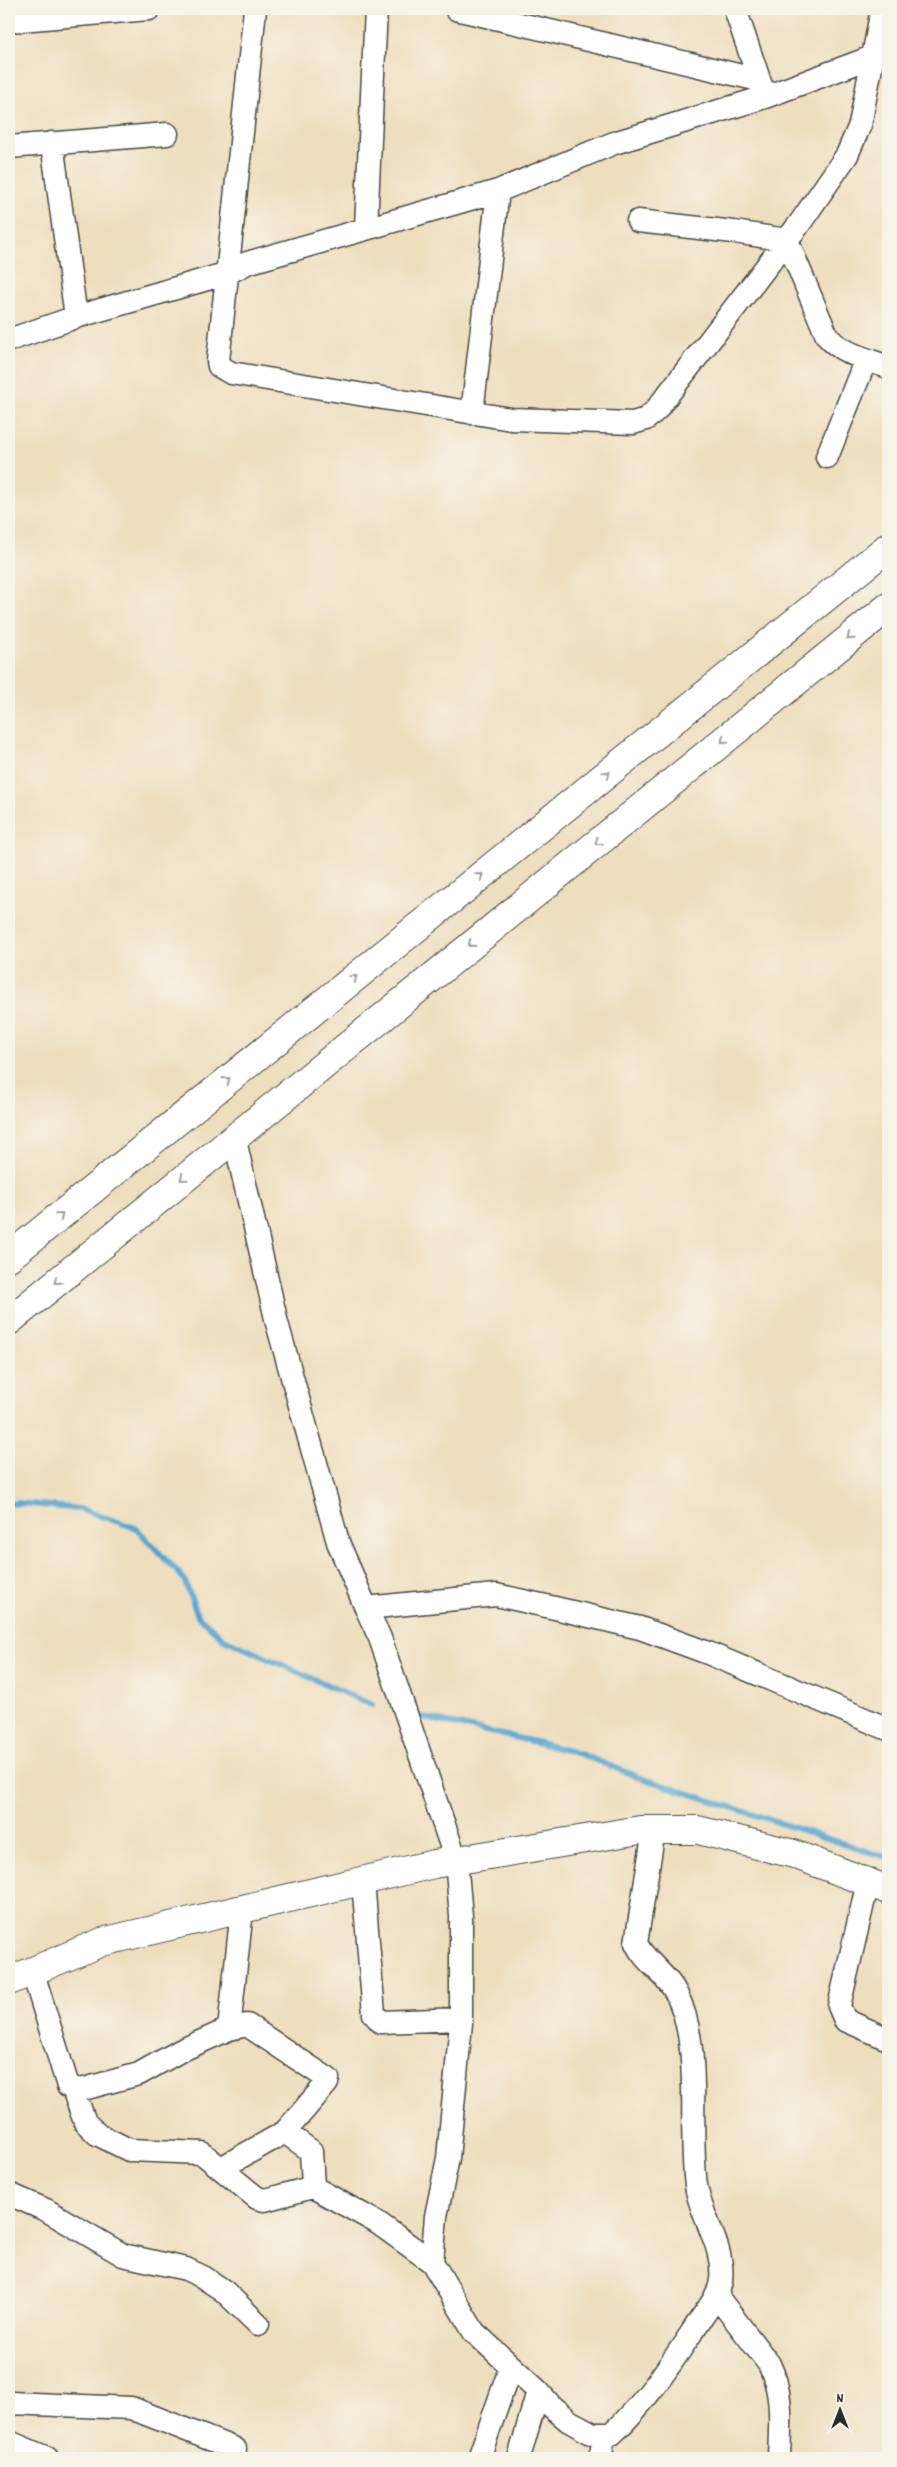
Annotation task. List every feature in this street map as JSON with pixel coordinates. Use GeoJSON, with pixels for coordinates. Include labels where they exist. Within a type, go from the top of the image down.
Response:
{"type":"FeatureCollection","features":[{"type":"Feature","properties":{"kind":"main road"},"geometry":{"type":"LineString","coordinates":[[9,1257],[888,547]]}},
{"type":"Feature","properties":{"kind":"main road"},"geometry":{"type":"LineString","coordinates":[[9,1321],[888,607]]}},
{"type":"Feature","properties":{"kind":"main road"},"geometry":{"type":"LineString","coordinates":[[21,1976],[102,1942],[456,1860],[640,1830],[698,1830],[794,1854],[878,1886]]}},
{"type":"Feature","properties":{"kind":"street"},"geometry":{"type":"LineString","coordinates":[[9,22],[149,9]]}},
{"type":"Feature","properties":{"kind":"street"},"geometry":{"type":"LineString","coordinates":[[255,9],[218,361],[224,371],[512,419],[552,422],[633,423],[646,419],[656,410],[787,240],[847,155],[860,125],[880,54],[882,9]]}},
{"type":"Feature","properties":{"kind":"street"},"geometry":{"type":"LineString","coordinates":[[366,228],[376,9]]}},
{"type":"Feature","properties":{"kind":"street"},"geometry":{"type":"LineString","coordinates":[[456,9],[762,88]]}},
{"type":"Feature","properties":{"kind":"street"},"geometry":{"type":"LineString","coordinates":[[735,9],[762,88]]}},
{"type":"Feature","properties":{"kind":"street"},"geometry":{"type":"LineString","coordinates":[[9,340],[76,317],[228,272],[247,263],[498,191],[614,143],[762,88],[880,54]]}},
{"type":"Feature","properties":{"kind":"street"},"geometry":{"type":"LineString","coordinates":[[9,147],[167,134]]}},
{"type":"Feature","properties":{"kind":"street"},"geometry":{"type":"LineString","coordinates":[[52,143],[76,317]]}},
{"type":"Feature","properties":{"kind":"street"},"geometry":{"type":"LineString","coordinates":[[472,413],[498,191]]}},
{"type":"Feature","properties":{"kind":"street"},"geometry":{"type":"LineString","coordinates":[[638,221],[787,240]]}},
{"type":"Feature","properties":{"kind":"street"},"geometry":{"type":"LineString","coordinates":[[787,240],[828,336],[834,344],[844,350],[888,367]]}},
{"type":"Feature","properties":{"kind":"street"},"geometry":{"type":"LineString","coordinates":[[827,457],[866,359]]}},
{"type":"Feature","properties":{"kind":"street"},"geometry":{"type":"LineString","coordinates":[[227,1142],[338,1542],[380,1638],[456,1860],[463,1946],[462,2019],[448,2158],[436,2216],[432,2262]]}},
{"type":"Feature","properties":{"kind":"street"},"geometry":{"type":"LineString","coordinates":[[366,1608],[496,1595],[555,1608],[640,1628],[700,1650],[888,1729]]}},
{"type":"Feature","properties":{"kind":"street"},"geometry":{"type":"LineString","coordinates":[[21,1976],[68,2086],[73,2089],[85,2122],[97,2134],[123,2148],[202,2153],[257,2198],[265,2200],[313,2187],[378,2223],[432,2262],[474,2332],[538,2391],[552,2407],[569,2421],[593,2434],[612,2434],[634,2414],[666,2371],[716,2295],[721,2280],[720,2264],[696,2185],[691,2054],[687,2028],[676,1993],[668,1981],[644,1957],[636,1943],[654,1830]]}},
{"type":"Feature","properties":{"kind":"street"},"geometry":{"type":"LineString","coordinates":[[363,1881],[374,2014],[376,2019],[382,2022],[462,2019]]}},
{"type":"Feature","properties":{"kind":"street"},"geometry":{"type":"LineString","coordinates":[[878,1886],[839,2006],[845,2020],[888,2039]]}},
{"type":"Feature","properties":{"kind":"street"},"geometry":{"type":"LineString","coordinates":[[229,2029],[242,1910]]}},
{"type":"Feature","properties":{"kind":"street"},"geometry":{"type":"LineString","coordinates":[[73,2089],[139,2074],[180,2051],[229,2029],[247,2025],[328,2079],[327,2083],[285,2132],[221,2168]]}},
{"type":"Feature","properties":{"kind":"street"},"geometry":{"type":"LineString","coordinates":[[285,2132],[311,2151],[313,2187]]}},
{"type":"Feature","properties":{"kind":"street"},"geometry":{"type":"LineString","coordinates":[[9,2194],[46,2210],[123,2255],[186,2269],[203,2277],[224,2291],[258,2324]]}},
{"type":"Feature","properties":{"kind":"street"},"geometry":{"type":"LineString","coordinates":[[716,2295],[769,2364],[775,2376],[781,2401],[779,2458]]}},
{"type":"Feature","properties":{"kind":"street"},"geometry":{"type":"LineString","coordinates":[[479,2458],[512,2366]]}},
{"type":"Feature","properties":{"kind":"street"},"geometry":{"type":"LineString","coordinates":[[519,2458],[538,2391]]}},
{"type":"Feature","properties":{"kind":"street"},"geometry":{"type":"LineString","coordinates":[[9,2404],[131,2408],[235,2449],[231,2458]]}},
{"type":"Feature","properties":{"kind":"street"},"geometry":{"type":"LineString","coordinates":[[600,2458],[605,2434]]}},
{"type":"Feature","properties":{"kind":"street"},"geometry":{"type":"LineString","coordinates":[[9,2442],[47,2458]]}},
{"type":"Feature","properties":{"kind":"waterway"},"geometry":{"type":"LineString","coordinates":[[9,1504],[20,1503],[80,1509],[136,1528],[184,1579],[198,1616],[224,1639],[372,1705]]}},
{"type":"Feature","properties":{"kind":"waterway"},"geometry":{"type":"LineString","coordinates":[[412,1715],[540,1743],[583,1755],[638,1777],[888,1858]]}}]}
